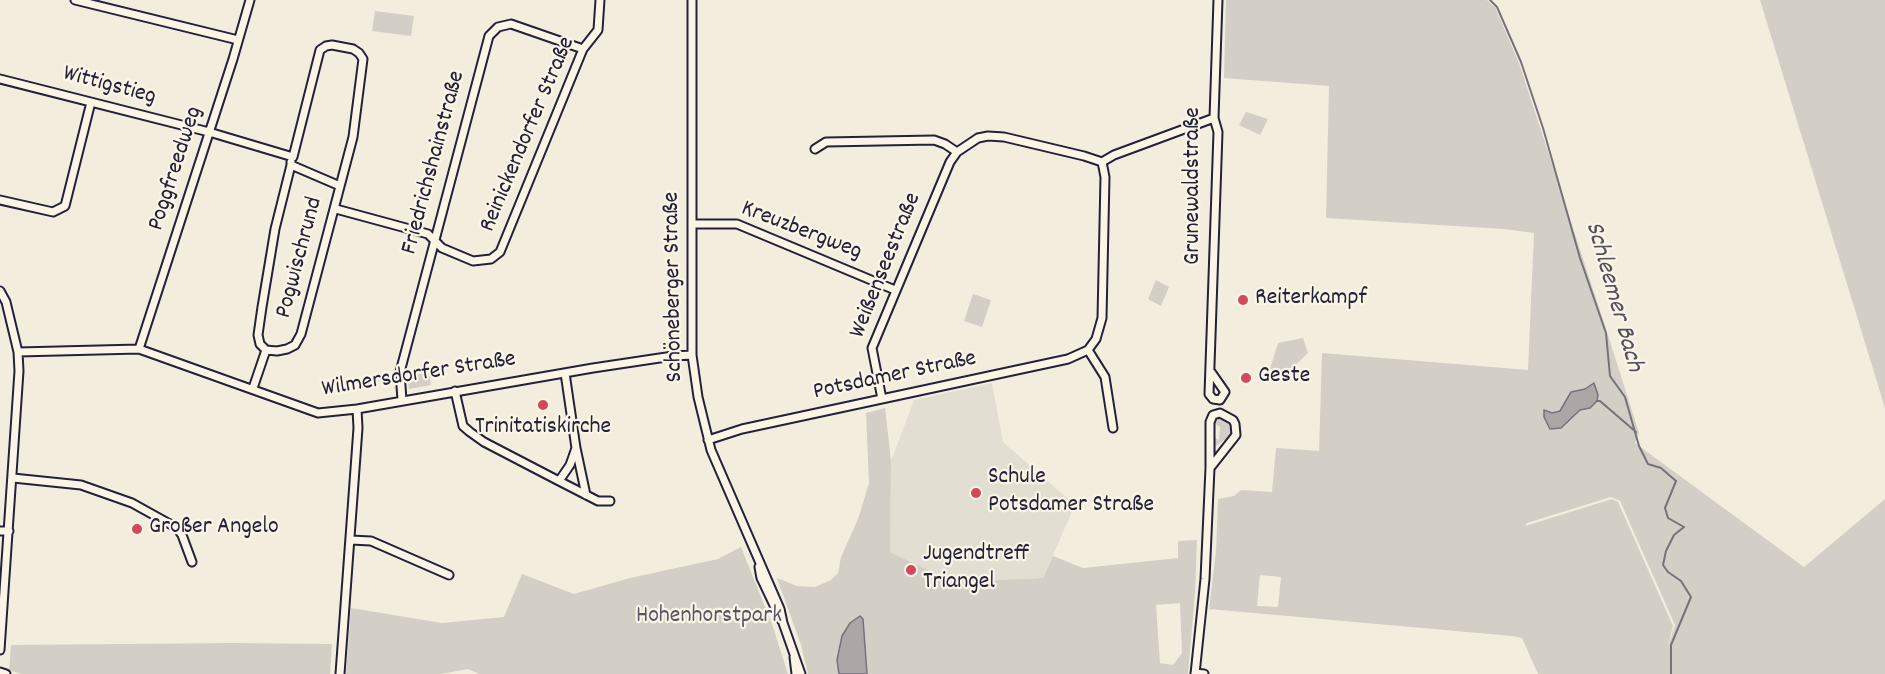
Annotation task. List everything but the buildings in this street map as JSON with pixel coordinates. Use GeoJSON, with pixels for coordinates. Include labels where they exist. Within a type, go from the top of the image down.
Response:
{"type":"FeatureCollection","features":[{"type":"Feature","properties":{"kind":"street"},"geometry":{"type":"LineString","coordinates":[[75,0],[238,40]]}},
{"type":"Feature","properties":{"kind":"street","name":"Poggfreedweg"},"geometry":{"type":"LineString","coordinates":[[139,349],[250,0]]}},
{"type":"Feature","properties":{"kind":"street","name":"Reinickendorfer Straße"},"geometry":{"type":"LineString","coordinates":[[336,209],[428,234],[442,248],[473,261],[491,259],[500,252],[583,49],[598,30],[600,0]]}},
{"type":"Feature","properties":{"kind":"street","name":"Schöneberger Straße"},"geometry":{"type":"LineString","coordinates":[[692,0],[692,355],[698,397],[708,440],[723,481],[780,609],[801,674]]}},
{"type":"Feature","properties":{"kind":"street","name":"Grunewaldstraße"},"geometry":{"type":"LineString","coordinates":[[1211,372],[1218,132],[1214,118],[1218,0]]}},
{"type":"Feature","properties":{"kind":"street","name":"Friedrichshainstraße"},"geometry":{"type":"LineString","coordinates":[[402,400],[400,372],[489,36],[498,27],[511,24],[583,49]]}},
{"type":"Feature","properties":{"kind":"street","name":"Pogwischrund"},"geometry":{"type":"LineString","coordinates":[[332,45],[353,49],[363,59],[357,120],[336,209],[301,334],[295,345],[287,349],[266,350],[260,344],[259,326],[275,229],[293,157],[320,50],[332,45]]}},
{"type":"Feature","properties":{"kind":"street","name":"Wittigstieg"},"geometry":{"type":"LineString","coordinates":[[0,79],[209,132]]}},
{"type":"Feature","properties":{"kind":"street"},"geometry":{"type":"LineString","coordinates":[[0,200],[53,212],[65,207],[91,102]]}},
{"type":"Feature","properties":{"kind":"street"},"geometry":{"type":"LineString","coordinates":[[815,149],[826,142],[934,140],[957,152],[978,138],[988,136],[1004,137],[1102,162],[1114,155],[1214,118]]}},
{"type":"Feature","properties":{"kind":"street"},"geometry":{"type":"LineString","coordinates":[[209,132],[293,157]]}},
{"type":"Feature","properties":{"kind":"street","name":"Weißenseestraße"},"geometry":{"type":"LineString","coordinates":[[882,399],[872,348],[950,162],[957,152]]}},
{"type":"Feature","properties":{"kind":"street"},"geometry":{"type":"LineString","coordinates":[[1102,162],[1105,177],[1102,318],[1096,339],[1088,350],[1105,377],[1113,428]]}},
{"type":"Feature","properties":{"kind":"street","name":"Pogwischrund"},"geometry":{"type":"LineString","coordinates":[[291,165],[340,186]]}},
{"type":"Feature","properties":{"kind":"street","name":"Kreuzbergweg"},"geometry":{"type":"LineString","coordinates":[[692,224],[737,224],[895,290]]}},
{"type":"Feature","properties":{"kind":"street"},"geometry":{"type":"LineString","coordinates":[[0,291],[6,302],[18,352],[19,371],[0,650]]}},
{"type":"Feature","properties":{"kind":"street","name":"Wilmersdorfer Straße"},"geometry":{"type":"LineString","coordinates":[[18,352],[139,349],[318,413],[357,409],[565,373],[692,355]]}},
{"type":"Feature","properties":{"kind":"street"},"geometry":{"type":"LineString","coordinates":[[252,388],[266,350]]}},
{"type":"Feature","properties":{"kind":"street","name":"Potsdamer Straße"},"geometry":{"type":"LineString","coordinates":[[708,440],[742,429],[1068,359],[1088,350]]}},
{"type":"Feature","properties":{"kind":"street"},"geometry":{"type":"LineString","coordinates":[[565,373],[576,448],[586,495]]}},
{"type":"Feature","properties":{"kind":"street"},"geometry":{"type":"LineString","coordinates":[[455,391],[463,426],[473,435],[598,501],[609,501]]}},
{"type":"Feature","properties":{"kind":"street"},"geometry":{"type":"LineString","coordinates":[[340,674],[351,540],[358,428],[357,409]]}},
{"type":"Feature","properties":{"kind":"street"},"geometry":{"type":"LineString","coordinates":[[1204,674],[1195,674],[1204,602],[1210,422],[1213,415],[1220,413],[1233,420],[1236,429],[1233,441],[1210,468]]}},
{"type":"Feature","properties":{"kind":"street"},"geometry":{"type":"LineString","coordinates":[[559,481],[570,465],[576,448]]}},
{"type":"Feature","properties":{"kind":"street"},"geometry":{"type":"LineString","coordinates":[[13,478],[81,485],[132,503],[177,528],[192,562]]}},
{"type":"Feature","properties":{"kind":"street"},"geometry":{"type":"LineString","coordinates":[[0,531],[9,531]]}},
{"type":"Feature","properties":{"kind":"street"},"geometry":{"type":"LineString","coordinates":[[351,540],[371,541],[449,575]]}},
{"type":"Feature","properties":{"kind":"street","name":"Schöneberger Straße"},"geometry":{"type":"LineString","coordinates":[[794,655],[796,674]]}},
{"type":"Feature","properties":{"kind":"street"},"geometry":{"type":"LineString","coordinates":[[0,672],[6,674]]}},
{"type":"Feature","properties":{"kind":"shaded area","name":"Schule Potsdamer Straße"},"geometry":{"type":"Polygon","coordinates":[[[992,383],[1003,442],[1075,505],[1043,578],[953,582],[890,552],[891,461],[914,400],[992,383]]]}},
{"type":"Feature","properties":{"kind":"shaded area"},"geometry":{"type":"Polygon","coordinates":[[[1594,383],[1598,395],[1597,401],[1590,408],[1580,410],[1561,428],[1550,429],[1544,417],[1544,410],[1552,413],[1560,411],[1571,392],[1585,389],[1594,383]]]}},
{"type":"Feature","properties":{"kind":"shaded area"},"geometry":{"type":"Polygon","coordinates":[[[860,616],[863,619],[867,674],[839,674],[837,660],[842,636],[850,623],[860,616]]]}},
{"type":"Feature","properties":{"kind":"green space"},"geometry":{"type":"Polygon","coordinates":[[[1226,0],[1487,0],[1495,7],[1519,63],[1607,332],[1639,433],[1635,443],[1804,567],[1885,499],[1885,674],[1538,674],[1522,638],[1512,636],[1209,609],[1216,551],[1218,499],[1234,496],[1241,490],[1272,492],[1276,448],[1319,451],[1322,353],[1528,370],[1534,233],[1504,229],[1326,218],[1329,86],[1224,78],[1226,0]],[[1594,384],[1571,392],[1560,411],[1552,413],[1545,410],[1544,417],[1590,408],[1597,401],[1598,395],[1594,384]],[[1611,497],[1527,523],[1525,526],[1612,499],[1618,502],[1673,626],[1667,649],[1675,625],[1620,501],[1611,497]],[[1260,575],[1257,606],[1278,607],[1281,577],[1260,575]]]}},
{"type":"Feature","properties":{"kind":"green space"},"geometry":{"type":"Polygon","coordinates":[[[1760,0],[1885,0],[1885,408],[1760,0]]]}},
{"type":"Feature","properties":{"kind":"green space"},"geometry":{"type":"Polygon","coordinates":[[[375,11],[414,16],[411,36],[372,31],[375,11]]]}},
{"type":"Feature","properties":{"kind":"green space"},"geometry":{"type":"Polygon","coordinates":[[[1246,112],[1268,119],[1260,135],[1239,125],[1246,112]]]}},
{"type":"Feature","properties":{"kind":"green space"},"geometry":{"type":"Polygon","coordinates":[[[1156,280],[1169,287],[1161,306],[1148,299],[1156,280]]]}},
{"type":"Feature","properties":{"kind":"green space"},"geometry":{"type":"Polygon","coordinates":[[[973,294],[991,300],[982,327],[964,321],[973,294]]]}},
{"type":"Feature","properties":{"kind":"green space"},"geometry":{"type":"Polygon","coordinates":[[[1303,338],[1308,353],[1293,367],[1283,372],[1270,369],[1278,343],[1303,338]]]}},
{"type":"Feature","properties":{"kind":"green space"},"geometry":{"type":"Polygon","coordinates":[[[429,372],[431,385],[409,389],[407,377],[429,372]]]}},
{"type":"Feature","properties":{"kind":"green space"},"geometry":{"type":"Polygon","coordinates":[[[885,408],[891,461],[890,552],[953,582],[1043,578],[1053,556],[1083,568],[1178,558],[1178,541],[1197,540],[1188,674],[867,674],[863,619],[837,660],[839,674],[808,674],[801,645],[777,578],[797,586],[815,587],[831,580],[838,573],[841,557],[858,519],[869,483],[866,413],[885,408]],[[1180,603],[1156,605],[1160,663],[1173,665],[1182,653],[1180,603]]]}},
{"type":"Feature","properties":{"kind":"green space"},"geometry":{"type":"Polygon","coordinates":[[[1220,417],[1232,425],[1232,436],[1226,445],[1224,440],[1215,447],[1217,455],[1215,457],[1214,437],[1219,440],[1220,427],[1214,423],[1220,417]]]}},
{"type":"Feature","properties":{"kind":"green space","name":"Hohenhorstpark"},"geometry":{"type":"Polygon","coordinates":[[[741,547],[772,624],[788,674],[479,674],[468,669],[441,674],[346,674],[351,608],[442,623],[504,617],[522,574],[574,594],[630,578],[718,559],[741,547]]]}},
{"type":"Feature","properties":{"kind":"green space"},"geometry":{"type":"Polygon","coordinates":[[[332,644],[330,674],[21,674],[9,670],[11,645],[332,644]]]}},
{"type":"Feature","properties":{"kind":"waterway","name":"Schleemer Bach"},"geometry":{"type":"LineString","coordinates":[[1490,0],[1497,7],[1521,62],[1543,128],[1580,258],[1606,333],[1610,376],[1625,397],[1639,446],[1648,464],[1661,468],[1676,481],[1665,508],[1668,518],[1684,527],[1674,535],[1666,551],[1663,565],[1668,572],[1681,581],[1691,597],[1671,645],[1671,674]]}},
{"type":"Feature","properties":{"kind":"waterway"},"geometry":{"type":"LineString","coordinates":[[1597,401],[1600,401],[1636,432]]}},
{"type":"Feature","properties":{"kind":"place","name":"Reiterkampf"},"geometry":{"type":"Point","coordinates":[1243,300]}},
{"type":"Feature","properties":{"kind":"place","name":"Geste"},"geometry":{"type":"Point","coordinates":[1246,378]}},
{"type":"Feature","properties":{"kind":"place","name":"Trinitatiskirche"},"geometry":{"type":"Point","coordinates":[543,405]}},
{"type":"Feature","properties":{"kind":"place","name":"Schule Potsdamer Straße"},"geometry":{"type":"Point","coordinates":[976,493]}},
{"type":"Feature","properties":{"kind":"place","name":"Großer Angelo"},"geometry":{"type":"Point","coordinates":[137,529]}},
{"type":"Feature","properties":{"kind":"place","name":"Jugendtreff Triangel"},"geometry":{"type":"Point","coordinates":[911,570]}}]}
